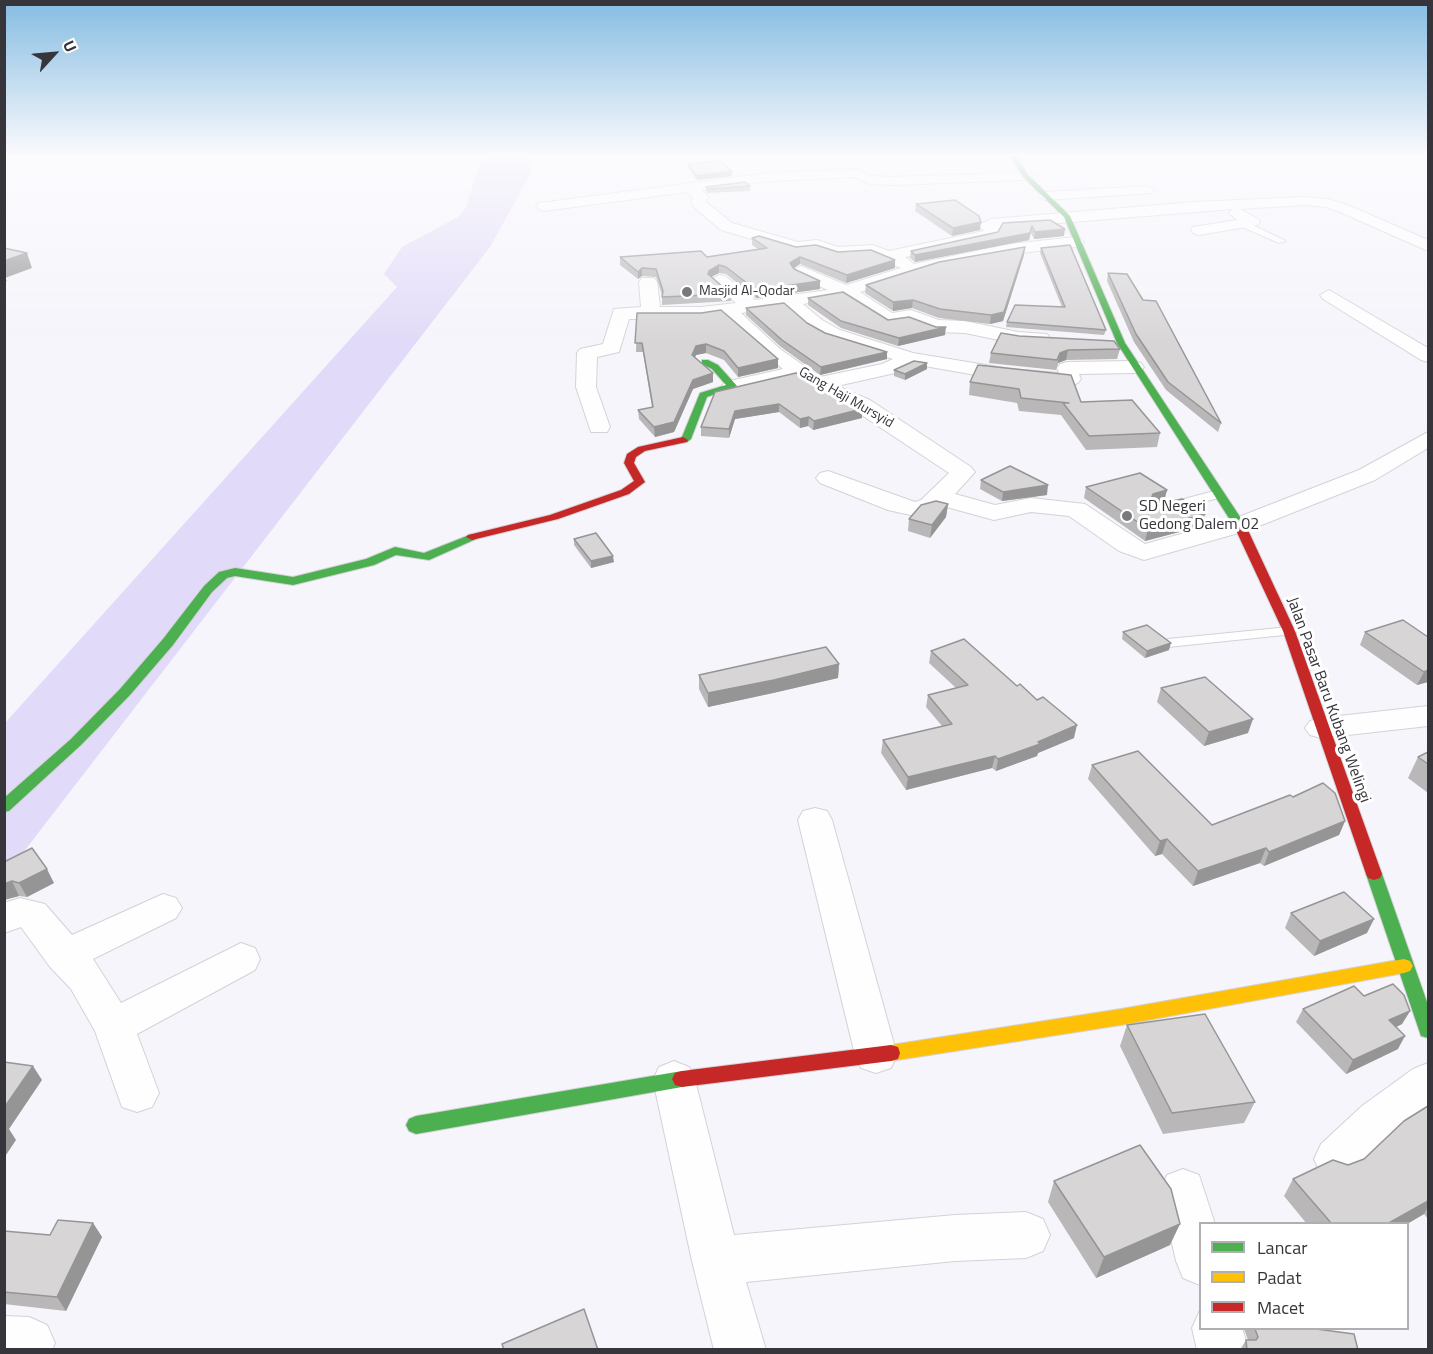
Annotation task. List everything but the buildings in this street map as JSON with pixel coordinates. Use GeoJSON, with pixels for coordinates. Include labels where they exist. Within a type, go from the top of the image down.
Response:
{"type":"FeatureCollection","features":[{"type":"Feature","properties":{"kind":"street"},"geometry":{"type":"LineString","coordinates":[[714,219],[727,227],[767,240],[781,240],[796,247],[817,244],[837,252],[867,248],[914,268]]}},
{"type":"Feature","properties":{"kind":"street"},"geometry":{"type":"LineString","coordinates":[[888,256],[991,234],[993,232],[987,225],[989,224],[1036,219]]}},
{"type":"Feature","properties":{"kind":"street","name":"Jalan Pasar Baru Kubang Welingi"},"geometry":{"type":"LineString","coordinates":[[1068,219],[1076,242],[1084,254],[1104,309],[1121,343],[1134,367],[1240,525],[1289,631],[1428,1030]]}},
{"type":"Feature","properties":{"kind":"street"},"geometry":{"type":"LineString","coordinates":[[1199,230],[1243,224],[1252,222],[1251,219]]}},
{"type":"Feature","properties":{"kind":"street"},"geometry":{"type":"LineString","coordinates":[[1366,219],[1428,246]]}},
{"type":"Feature","properties":{"kind":"street"},"geometry":{"type":"LineString","coordinates":[[599,427],[586,387],[587,353],[612,348],[621,313],[696,313],[789,302],[848,292],[914,268],[989,252],[1076,242]]}},
{"type":"Feature","properties":{"kind":"street"},"geometry":{"type":"LineString","coordinates":[[801,271],[848,292],[889,320],[911,316],[936,326],[965,327],[1010,337],[1059,340]]}},
{"type":"Feature","properties":{"kind":"street"},"geometry":{"type":"LineString","coordinates":[[719,280],[750,305]]}},
{"type":"Feature","properties":{"kind":"street"},"geometry":{"type":"LineString","coordinates":[[648,282],[651,313]]}},
{"type":"Feature","properties":{"kind":"street"},"geometry":{"type":"LineString","coordinates":[[1329,295],[1428,356]]}},
{"type":"Feature","properties":{"kind":"street"},"geometry":{"type":"LineString","coordinates":[[789,302],[815,324],[833,334],[910,358],[1010,375],[1069,380],[1071,379],[1067,368],[1134,367]]}},
{"type":"Feature","properties":{"kind":"street","name":"Gang Haji Mursyid"},"geometry":{"type":"LineString","coordinates":[[725,308],[773,353],[808,378],[862,405],[963,472],[930,505],[915,509],[897,505],[828,478]]}},
{"type":"Feature","properties":{"kind":"street"},"geometry":{"type":"LineString","coordinates":[[1099,342],[1121,343]]}},
{"type":"Feature","properties":{"kind":"street"},"geometry":{"type":"LineString","coordinates":[[4,807],[76,742],[125,692],[208,590],[223,575],[235,572],[293,580],[370,562],[395,551],[424,557],[492,530],[554,517],[593,505],[639,483],[640,480],[629,463],[631,456],[642,449],[686,439],[703,395],[732,386],[888,369],[910,358]]}},
{"type":"Feature","properties":{"kind":"street"},"geometry":{"type":"LineString","coordinates":[[705,362],[715,367],[732,386]]}},
{"type":"Feature","properties":{"kind":"street"},"geometry":{"type":"LineString","coordinates":[[939,497],[994,513],[1031,505],[1076,509],[1128,546],[1144,552],[1240,525],[1367,474],[1428,439]]}},
{"type":"Feature","properties":{"kind":"street"},"geometry":{"type":"LineString","coordinates":[[1321,728],[1428,716]]}},
{"type":"Feature","properties":{"kind":"street"},"geometry":{"type":"LineString","coordinates":[[815,820],[876,1055]]}},
{"type":"Feature","properties":{"kind":"street"},"geometry":{"type":"LineString","coordinates":[[64,956],[163,908]]}},
{"type":"Feature","properties":{"kind":"street"},"geometry":{"type":"LineString","coordinates":[[4,919],[20,912],[32,914],[64,956],[85,978],[114,1027],[137,1093]]}},
{"type":"Feature","properties":{"kind":"street"},"geometry":{"type":"LineString","coordinates":[[114,1027],[241,959]]}},
{"type":"Feature","properties":{"kind":"street"},"geometry":{"type":"LineString","coordinates":[[416,1125],[674,1080],[876,1055],[1120,1017],[1404,966]]}},
{"type":"Feature","properties":{"kind":"street"},"geometry":{"type":"LineString","coordinates":[[674,1080],[716,1261],[740,1350]]}},
{"type":"Feature","properties":{"kind":"street"},"geometry":{"type":"LineString","coordinates":[[1337,1159],[1378,1120],[1428,1082]]}},
{"type":"Feature","properties":{"kind":"street"},"geometry":{"type":"LineString","coordinates":[[1183,1191],[1199,1257]]}},
{"type":"Feature","properties":{"kind":"street"},"geometry":{"type":"LineString","coordinates":[[716,1261],[955,1238],[1026,1235]]}},
{"type":"Feature","properties":{"kind":"street"},"geometry":{"type":"LineString","coordinates":[[1217,1330],[1223,1350]]}},
{"type":"Feature","properties":{"kind":"lane"},"geometry":{"type":"LineString","coordinates":[[1243,224],[1282,241]]}},
{"type":"Feature","properties":{"kind":"lane"},"geometry":{"type":"LineString","coordinates":[[1156,510],[1218,494]]}},
{"type":"Feature","properties":{"kind":"lane"},"geometry":{"type":"LineString","coordinates":[[1168,643],[1289,631]]}},
{"type":"Feature","properties":{"kind":"shaded area"},"geometry":{"type":"Polygon","coordinates":[[[454,219],[505,219],[490,247],[5,876],[5,723],[397,287],[384,274],[402,247],[454,219]]]}},
{"type":"Feature","properties":{"kind":"traffic: fast"},"geometry":{"type":"LineString","coordinates":[[1068,219],[1121,343],[1240,526]]}},
{"type":"Feature","properties":{"kind":"traffic: fast"},"geometry":{"type":"LineString","coordinates":[[683,440],[686,439],[703,395],[732,386],[715,367],[705,362]]}},
{"type":"Feature","properties":{"kind":"traffic: fast"},"geometry":{"type":"LineString","coordinates":[[4,807],[76,742],[125,692],[168,642],[208,589],[223,575],[235,572],[293,581],[370,562],[395,551],[425,557],[472,537]]}},
{"type":"Feature","properties":{"kind":"traffic: fast"},"geometry":{"type":"LineString","coordinates":[[1374,874],[1428,1030]]}},
{"type":"Feature","properties":{"kind":"traffic: fast"},"geometry":{"type":"LineString","coordinates":[[416,1125],[682,1079]]}},
{"type":"Feature","properties":{"kind":"traffic: slow"},"geometry":{"type":"LineString","coordinates":[[891,1053],[1121,1017],[1404,966]]}},
{"type":"Feature","properties":{"kind":"traffic: jam"},"geometry":{"type":"LineString","coordinates":[[472,537],[554,517],[625,492],[640,482],[629,463],[631,456],[642,449],[683,440]]}},
{"type":"Feature","properties":{"kind":"traffic: jam"},"geometry":{"type":"LineString","coordinates":[[1240,526],[1289,631],[1374,874]]}},
{"type":"Feature","properties":{"kind":"traffic: jam"},"geometry":{"type":"LineString","coordinates":[[682,1079],[891,1053]]}},
{"type":"Feature","properties":{"kind":"place","name":"Masjid Al-Qodar"},"geometry":{"type":"Point","coordinates":[687,292]}},
{"type":"Feature","properties":{"kind":"place","name":"SD Negeri Gedong Dalem 02"},"geometry":{"type":"Point","coordinates":[1127,516]}}]}
